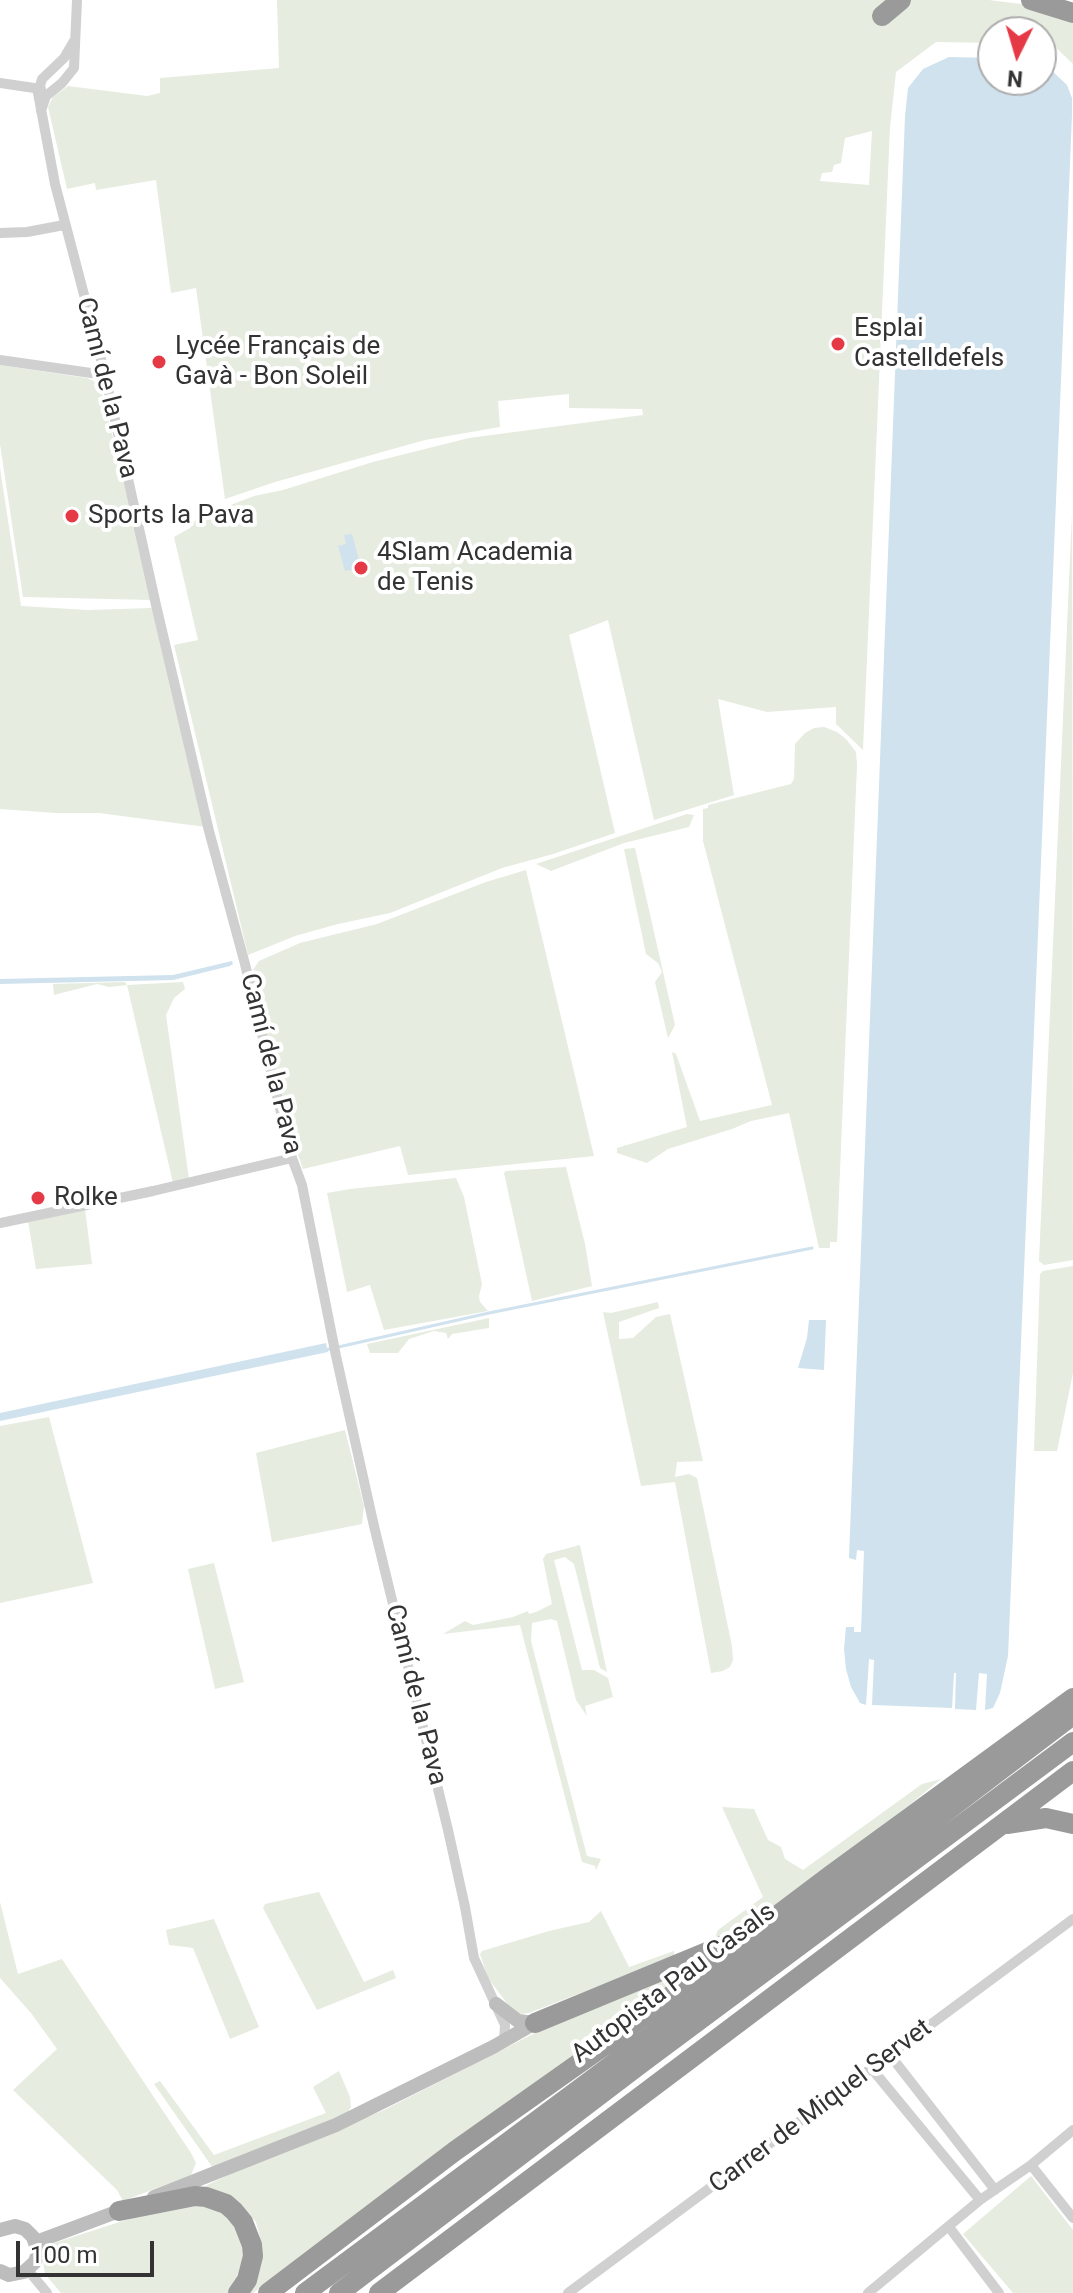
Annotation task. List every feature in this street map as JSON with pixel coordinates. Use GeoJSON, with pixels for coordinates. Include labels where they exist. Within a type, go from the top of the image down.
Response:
{"type":"FeatureCollection","features":[{"type":"Feature","properties":{"kind":"highway"},"geometry":{"type":"LineString","coordinates":[[883,0],[882,16],[901,0]]}},
{"type":"Feature","properties":{"kind":"highway"},"geometry":{"type":"LineString","coordinates":[[1031,0],[1071,11]]}},
{"type":"Feature","properties":{"kind":"highway"},"geometry":{"type":"LineString","coordinates":[[1026,1732],[1073,1688]]}},
{"type":"Feature","properties":{"kind":"highway"},"geometry":{"type":"LineString","coordinates":[[268,2293],[455,2151],[612,2040],[1073,1698]]}},
{"type":"Feature","properties":{"kind":"highway","name":"Autopista Pau Casals"},"geometry":{"type":"LineString","coordinates":[[305,2293],[648,2038],[1073,1715]]}},
{"type":"Feature","properties":{"kind":"highway","name":"Autopista Pau Casals"},"geometry":{"type":"LineString","coordinates":[[339,2293],[1073,1742]]}},
{"type":"Feature","properties":{"kind":"highway"},"geometry":{"type":"LineString","coordinates":[[379,2293],[1073,1771]]}},
{"type":"Feature","properties":{"kind":"highway"},"geometry":{"type":"LineString","coordinates":[[1000,1826],[1046,1818],[1073,1824]]}},
{"type":"Feature","properties":{"kind":"highway"},"geometry":{"type":"LineString","coordinates":[[535,2023],[634,1980],[696,1958],[764,1926]]}},
{"type":"Feature","properties":{"kind":"highway"},"geometry":{"type":"LineString","coordinates":[[388,2203],[648,2038]]}},
{"type":"Feature","properties":{"kind":"highway"},"geometry":{"type":"LineString","coordinates":[[119,2211],[195,2196],[226,2204],[243,2222],[252,2245],[253,2256],[247,2280],[238,2293]]}},
{"type":"Feature","properties":{"kind":"street"},"geometry":{"type":"LineString","coordinates":[[41,113],[44,101],[74,68],[77,0]]}},
{"type":"Feature","properties":{"kind":"street"},"geometry":{"type":"LineString","coordinates":[[38,88],[74,41]]}},
{"type":"Feature","properties":{"kind":"street"},"geometry":{"type":"LineString","coordinates":[[0,83],[51,92]]}},
{"type":"Feature","properties":{"kind":"street","name":"Camí de la Pava"},"geometry":{"type":"LineString","coordinates":[[38,88],[38,105],[64,225],[105,375],[173,680],[292,1158],[302,1185],[336,1356],[448,1830],[474,1958],[506,2030],[500,2043]]}},
{"type":"Feature","properties":{"kind":"street"},"geometry":{"type":"LineString","coordinates":[[0,233],[64,225]]}},
{"type":"Feature","properties":{"kind":"street"},"geometry":{"type":"LineString","coordinates":[[0,360],[105,375]]}},
{"type":"Feature","properties":{"kind":"street"},"geometry":{"type":"LineString","coordinates":[[0,1223],[292,1158]]}},
{"type":"Feature","properties":{"kind":"street","name":"Carrer de Miquel Servet"},"geometry":{"type":"LineString","coordinates":[[568,2293],[1073,1919]]}},
{"type":"Feature","properties":{"kind":"street"},"geometry":{"type":"LineString","coordinates":[[498,2008],[518,2021],[535,2023]]}},
{"type":"Feature","properties":{"kind":"street"},"geometry":{"type":"LineString","coordinates":[[36,2242],[336,2125],[535,2023]]}},
{"type":"Feature","properties":{"kind":"street"},"geometry":{"type":"LineString","coordinates":[[890,2055],[995,2190]]}},
{"type":"Feature","properties":{"kind":"street"},"geometry":{"type":"LineString","coordinates":[[872,2069],[980,2200]]}},
{"type":"Feature","properties":{"kind":"street"},"geometry":{"type":"LineString","coordinates":[[868,2293],[980,2200],[1031,2165],[1073,2130]]}},
{"type":"Feature","properties":{"kind":"street"},"geometry":{"type":"LineString","coordinates":[[1031,2165],[1073,2218]]}},
{"type":"Feature","properties":{"kind":"street"},"geometry":{"type":"LineString","coordinates":[[0,2230],[9,2226],[20,2227],[30,2233],[36,2242],[37,2257],[28,2270],[14,2275],[0,2271]]}},
{"type":"Feature","properties":{"kind":"street"},"geometry":{"type":"LineString","coordinates":[[949,2227],[999,2293]]}},
{"type":"Feature","properties":{"kind":"street"},"geometry":{"type":"LineString","coordinates":[[28,2270],[47,2293]]}},
{"type":"Feature","properties":{"kind":"shaded area"},"geometry":{"type":"Polygon","coordinates":[[[277,0],[989,0],[1045,7],[1073,16],[1073,64],[1057,49],[1057,16],[977,16],[977,43],[936,42],[896,72],[890,127],[863,750],[836,724],[836,707],[767,712],[718,699],[734,795],[654,820],[608,620],[569,635],[615,833],[502,868],[390,913],[295,936],[248,955],[174,645],[198,640],[174,537],[190,528],[197,518],[254,496],[373,462],[469,438],[643,415],[642,409],[569,408],[569,394],[498,401],[500,427],[425,440],[225,499],[196,288],[171,293],[156,180],[96,190],[95,183],[67,189],[48,107],[53,97],[68,86],[147,96],[160,93],[160,78],[279,68],[277,0]],[[872,131],[845,138],[841,163],[834,165],[832,172],[822,173],[820,181],[869,185],[872,131]]]}},
{"type":"Feature","properties":{"kind":"shaded area","name":"Sports la Pava"},"geometry":{"type":"Polygon","coordinates":[[[0,365],[87,378],[100,384],[152,600],[23,597],[0,444],[0,365]]]}},
{"type":"Feature","properties":{"kind":"shaded area"},"geometry":{"type":"Polygon","coordinates":[[[0,468],[21,606],[88,610],[153,608],[206,827],[99,813],[0,809],[0,468]]]}},
{"type":"Feature","properties":{"kind":"shaded area"},"geometry":{"type":"Polygon","coordinates":[[[1072,514],[1073,1260],[1044,1265],[1039,1261],[1072,514]]]}},
{"type":"Feature","properties":{"kind":"shaded area"},"geometry":{"type":"Polygon","coordinates":[[[824,727],[846,739],[856,752],[857,765],[837,1242],[830,1242],[830,1248],[819,1248],[789,1113],[751,1121],[668,1149],[647,1163],[617,1153],[617,1148],[687,1127],[672,1052],[676,1054],[700,1121],[772,1105],[703,841],[703,809],[708,805],[791,784],[794,779],[795,744],[805,733],[824,727]]]}},
{"type":"Feature","properties":{"kind":"shaded area"},"geometry":{"type":"Polygon","coordinates":[[[687,814],[694,815],[689,827],[624,843],[551,871],[536,864],[687,814]]]}},
{"type":"Feature","properties":{"kind":"shaded area"},"geometry":{"type":"Polygon","coordinates":[[[635,848],[675,1025],[668,1038],[655,982],[662,972],[658,963],[646,954],[624,849],[635,848]]]}},
{"type":"Feature","properties":{"kind":"shaded area"},"geometry":{"type":"Polygon","coordinates":[[[526,870],[594,1156],[408,1175],[400,1146],[303,1169],[289,1129],[251,973],[259,961],[300,943],[377,924],[526,870]]]}},
{"type":"Feature","properties":{"kind":"shaded area"},"geometry":{"type":"Polygon","coordinates":[[[125,982],[127,985],[109,987],[97,984],[54,995],[53,984],[125,982]]]}},
{"type":"Feature","properties":{"kind":"shaded area"},"geometry":{"type":"Polygon","coordinates":[[[183,982],[185,989],[174,998],[166,1015],[189,1179],[173,1183],[127,985],[183,982]]]}},
{"type":"Feature","properties":{"kind":"shaded area"},"geometry":{"type":"Polygon","coordinates":[[[566,1167],[592,1286],[532,1301],[504,1173],[566,1167]]]}},
{"type":"Feature","properties":{"kind":"shaded area"},"geometry":{"type":"Polygon","coordinates":[[[456,1178],[464,1197],[482,1284],[480,1302],[488,1311],[384,1330],[370,1285],[347,1292],[327,1193],[456,1178]]]}},
{"type":"Feature","properties":{"kind":"shaded area"},"geometry":{"type":"Polygon","coordinates":[[[85,1209],[92,1264],[36,1269],[28,1221],[85,1209]]]}},
{"type":"Feature","properties":{"kind":"shaded area"},"geometry":{"type":"Polygon","coordinates":[[[1073,1266],[1073,1373],[1057,1451],[1034,1451],[1040,1274],[1073,1266]]]}},
{"type":"Feature","properties":{"kind":"shaded area"},"geometry":{"type":"Polygon","coordinates":[[[658,1302],[659,1308],[619,1322],[619,1339],[633,1338],[656,1317],[670,1314],[703,1461],[677,1462],[675,1477],[689,1474],[697,1478],[732,1646],[730,1667],[711,1673],[675,1482],[641,1486],[603,1312],[611,1313],[658,1302]]]}},
{"type":"Feature","properties":{"kind":"shaded area"},"geometry":{"type":"Polygon","coordinates":[[[489,1318],[489,1328],[452,1334],[448,1339],[446,1333],[434,1331],[409,1339],[398,1353],[370,1353],[367,1344],[489,1318]]]}},
{"type":"Feature","properties":{"kind":"shaded area"},"geometry":{"type":"Polygon","coordinates":[[[49,1417],[93,1583],[0,1603],[0,1426],[49,1417]]]}},
{"type":"Feature","properties":{"kind":"shaded area"},"geometry":{"type":"Polygon","coordinates":[[[345,1430],[364,1506],[362,1524],[272,1542],[256,1453],[345,1430]]]}},
{"type":"Feature","properties":{"kind":"shaded area"},"geometry":{"type":"Polygon","coordinates":[[[580,1545],[607,1672],[600,1668],[574,1564],[565,1557],[554,1560],[582,1670],[594,1670],[608,1678],[613,1697],[585,1706],[587,1716],[576,1700],[557,1621],[551,1619],[532,1623],[531,1641],[587,1856],[601,1859],[596,1870],[595,1866],[582,1862],[520,1625],[443,1634],[465,1621],[473,1625],[528,1611],[529,1614],[552,1604],[543,1559],[546,1554],[580,1545]]]}},
{"type":"Feature","properties":{"kind":"shaded area"},"geometry":{"type":"Polygon","coordinates":[[[214,1563],[244,1682],[215,1689],[188,1569],[214,1563]]]}},
{"type":"Feature","properties":{"kind":"shaded area"},"geometry":{"type":"Polygon","coordinates":[[[941,1779],[765,1914],[712,1945],[718,1930],[763,1897],[722,1807],[754,1809],[768,1840],[781,1847],[785,1859],[803,1870],[922,1784],[941,1779]]]}},
{"type":"Feature","properties":{"kind":"shaded area"},"geometry":{"type":"Polygon","coordinates":[[[319,1892],[364,1982],[393,1970],[396,1978],[317,2010],[263,1908],[265,1904],[319,1892]]]}},
{"type":"Feature","properties":{"kind":"shaded area"},"geometry":{"type":"Polygon","coordinates":[[[0,1902],[18,1974],[62,1959],[191,2153],[196,2163],[191,2175],[123,2201],[117,2190],[13,2090],[57,2049],[0,1978],[0,1902]]]}},
{"type":"Feature","properties":{"kind":"shaded area"},"geometry":{"type":"Polygon","coordinates":[[[601,1911],[629,1967],[674,1951],[674,1960],[529,2013],[512,2010],[488,1978],[480,1954],[482,1951],[589,1922],[601,1911]]]}},
{"type":"Feature","properties":{"kind":"shaded area"},"geometry":{"type":"Polygon","coordinates":[[[214,1919],[259,2027],[230,2039],[193,1948],[169,1945],[166,1930],[214,1919]]]}},
{"type":"Feature","properties":{"kind":"shaded area"},"geometry":{"type":"Polygon","coordinates":[[[706,1962],[323,2243],[253,2293],[244,2293],[258,2253],[260,2237],[256,2222],[244,2209],[201,2188],[384,2110],[584,2008],[706,1962]]]}},
{"type":"Feature","properties":{"kind":"shaded area"},"geometry":{"type":"Polygon","coordinates":[[[339,2071],[350,2097],[351,2107],[344,2117],[213,2168],[154,2084],[160,2081],[214,2155],[326,2113],[313,2087],[339,2071]]]}},
{"type":"Feature","properties":{"kind":"shaded area"},"geometry":{"type":"Polygon","coordinates":[[[1031,2176],[1073,2230],[1073,2293],[1013,2293],[963,2234],[1031,2176]]]}},
{"type":"Feature","properties":{"kind":"shaded area"},"geometry":{"type":"Polygon","coordinates":[[[196,2202],[225,2211],[233,2221],[244,2249],[239,2280],[230,2293],[61,2293],[45,2274],[43,2262],[51,2244],[179,2203],[196,2202]]]}},
{"type":"Feature","properties":{"kind":"water"},"geometry":{"type":"Polygon","coordinates":[[[949,57],[977,58],[977,96],[1057,96],[1057,76],[1067,85],[1072,98],[1008,1656],[1000,1693],[993,1708],[985,1710],[987,1674],[979,1673],[976,1710],[955,1709],[956,1673],[952,1708],[872,1705],[874,1660],[869,1659],[866,1705],[860,1703],[851,1687],[844,1649],[846,1627],[854,1627],[854,1632],[861,1632],[864,1551],[857,1550],[856,1560],[849,1558],[905,116],[908,88],[923,69],[949,57]]]}},
{"type":"Feature","properties":{"kind":"water"},"geometry":{"type":"Polygon","coordinates":[[[352,534],[361,568],[345,571],[338,546],[346,544],[344,535],[352,534]]]}},
{"type":"Feature","properties":{"kind":"water"},"geometry":{"type":"Polygon","coordinates":[[[232,961],[230,966],[173,980],[0,984],[0,979],[173,975],[232,961]]]}},
{"type":"Feature","properties":{"kind":"water"},"geometry":{"type":"Polygon","coordinates":[[[809,1320],[826,1320],[824,1370],[798,1368],[809,1320]]]}},
{"type":"Feature","properties":{"kind":"water"},"geometry":{"type":"Polygon","coordinates":[[[326,1343],[328,1352],[0,1421],[0,1413],[326,1343]]]}},
{"type":"Feature","properties":{"kind":"waterway"},"geometry":{"type":"LineString","coordinates":[[325,1350],[489,1313],[812,1248]]}},
{"type":"Feature","properties":{"kind":"place","name":"Esplai Castelldefels"},"geometry":{"type":"Point","coordinates":[838,344]}},
{"type":"Feature","properties":{"kind":"place","name":"Lycée Français de Gavà - Bon Soleil"},"geometry":{"type":"Point","coordinates":[159,362]}},
{"type":"Feature","properties":{"kind":"place","name":"Sports la Pava"},"geometry":{"type":"Point","coordinates":[72,516]}},
{"type":"Feature","properties":{"kind":"place","name":"4Slam Academia de Tenis"},"geometry":{"type":"Point","coordinates":[361,568]}},
{"type":"Feature","properties":{"kind":"place","name":"Rolke"},"geometry":{"type":"Point","coordinates":[38,1198]}}]}
